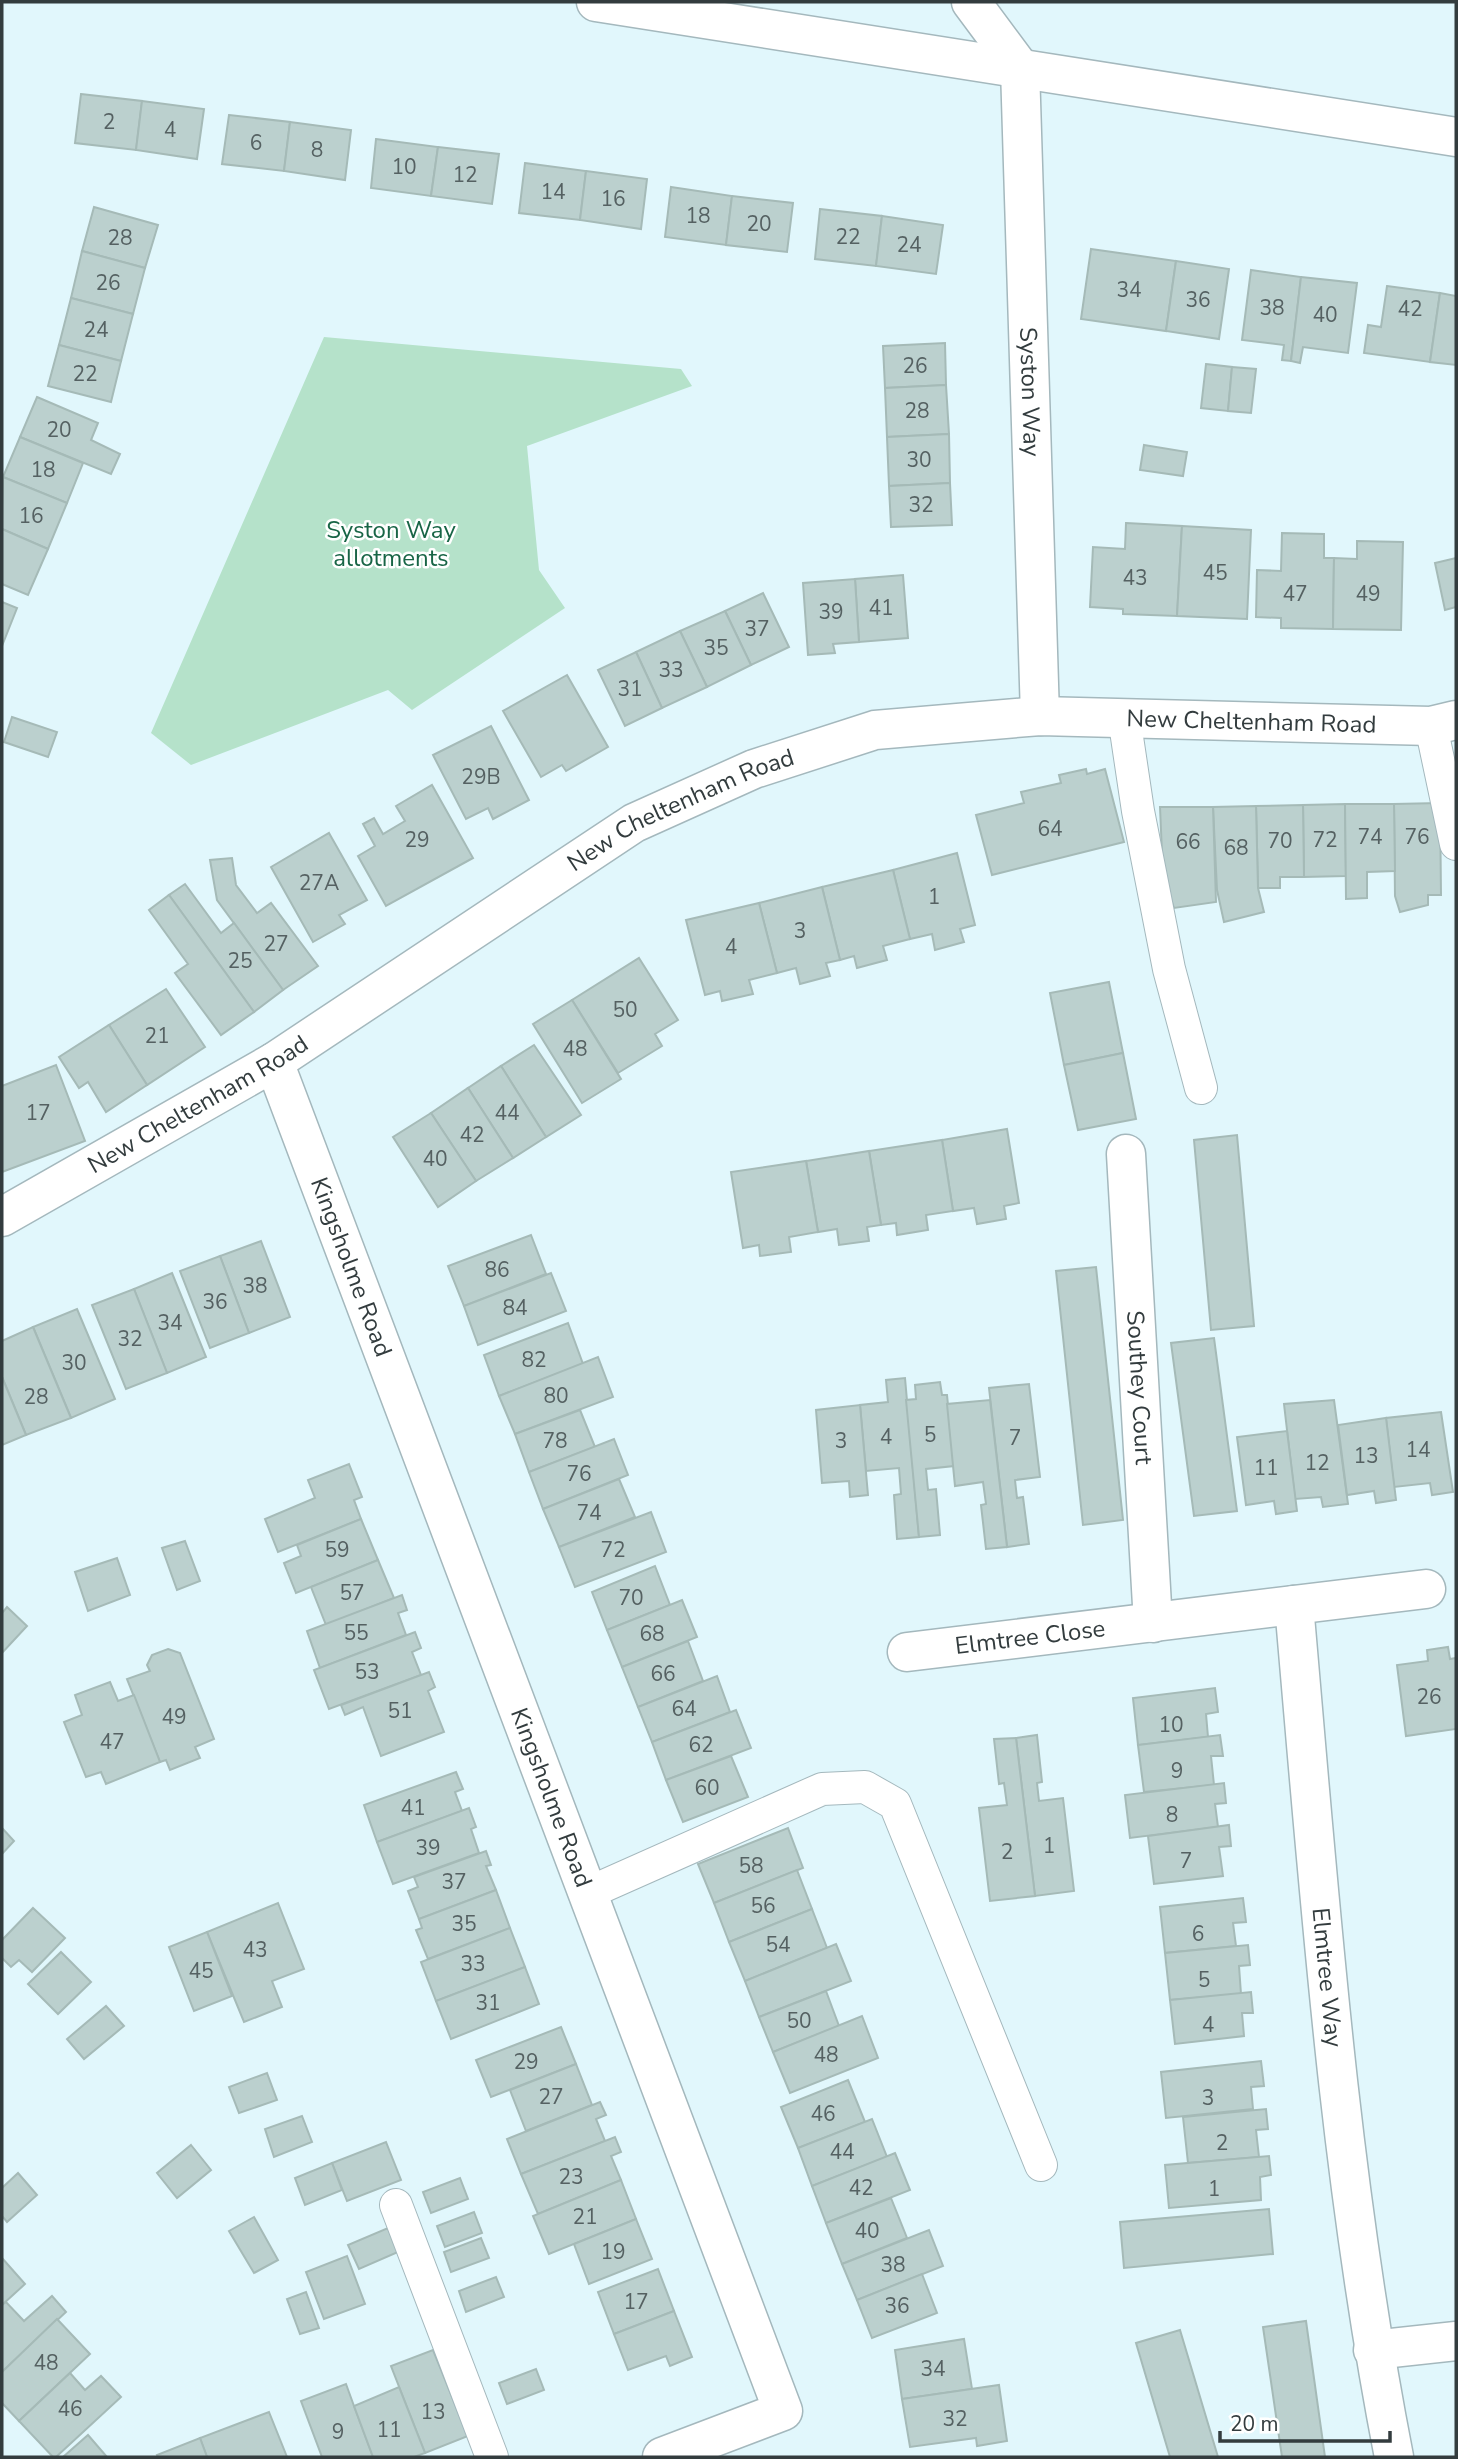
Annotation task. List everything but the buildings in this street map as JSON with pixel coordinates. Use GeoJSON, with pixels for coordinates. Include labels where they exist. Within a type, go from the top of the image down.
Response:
{"type":"FeatureCollection","features":[{"type":"Feature","properties":{"kind":"street"},"geometry":{"type":"LineString","coordinates":[[596,2],[1456,137]]}},
{"type":"Feature","properties":{"kind":"street"},"geometry":{"type":"LineString","coordinates":[[971,2],[1020,68]]}},
{"type":"Feature","properties":{"kind":"street","name":"Syston Way"},"geometry":{"type":"LineString","coordinates":[[1020,68],[1040,716]]}},
{"type":"Feature","properties":{"kind":"street","name":"New Cheltenham Road"},"geometry":{"type":"LineString","coordinates":[[2,1217],[274,1062],[634,822],[754,769],[874,730],[1040,716],[1443,723]]}},
{"type":"Feature","properties":{"kind":"street","name":"Kingsholme Road"},"geometry":{"type":"LineString","coordinates":[[274,1062],[783,2411],[662,2457]]}},
{"type":"Feature","properties":{"kind":"street","name":"Southey Court"},"geometry":{"type":"LineString","coordinates":[[1126,1154],[1153,1623]]}},
{"type":"Feature","properties":{"kind":"street"},"geometry":{"type":"LineString","coordinates":[[1153,1623],[1426,1589]]}},
{"type":"Feature","properties":{"kind":"street","name":"Elmtree Way"},"geometry":{"type":"LineString","coordinates":[[1294,1605],[1335,2065],[1373,2350],[1394,2457]]}},
{"type":"Feature","properties":{"kind":"street","name":"Elmtree Close"},"geometry":{"type":"LineString","coordinates":[[907,1652],[1153,1623]]}},
{"type":"Feature","properties":{"kind":"street"},"geometry":{"type":"LineString","coordinates":[[1373,2350],[1456,2342]]}},
{"type":"Feature","properties":{"kind":"lane"},"geometry":{"type":"LineString","coordinates":[[1124,717],[1138,811],[1168,970],[1201,1088]]}},
{"type":"Feature","properties":{"kind":"lane"},"geometry":{"type":"LineString","coordinates":[[1443,723],[1456,844]]}},
{"type":"Feature","properties":{"kind":"lane"},"geometry":{"type":"LineString","coordinates":[[588,1893],[822,1789],[864,1787],[895,1804],[1041,2165]]}},
{"type":"Feature","properties":{"kind":"lane"},"geometry":{"type":"LineString","coordinates":[[397,2206],[492,2457]]}},
{"type":"Feature","properties":{"kind":"green space","name":"Syston Way allotments"},"geometry":{"type":"Polygon","coordinates":[[[324,337],[681,369],[692,386],[527,446],[539,570],[565,608],[412,710],[388,690],[191,765],[151,733],[324,337]]]}}]}
